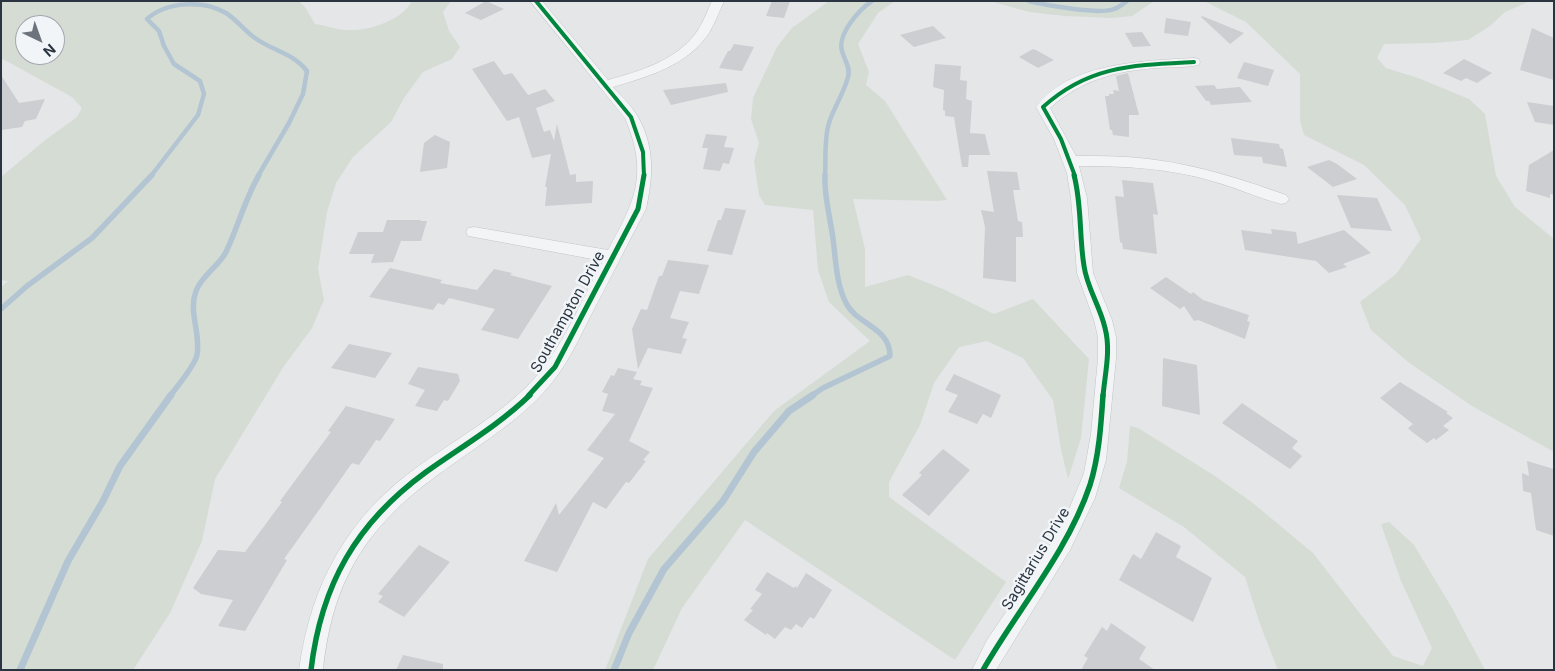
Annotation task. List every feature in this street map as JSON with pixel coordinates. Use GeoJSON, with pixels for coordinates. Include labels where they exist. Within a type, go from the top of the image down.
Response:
{"type":"FeatureCollection","features":[{"type":"Feature","properties":{"kind":"street","name":"Southampton Drive"},"geometry":{"type":"LineString","coordinates":[[311,670],[316,625],[327,591],[342,562],[359,536],[381,510],[406,487],[508,416],[540,387],[555,367],[638,209],[644,188],[646,168],[644,150],[639,134],[630,117],[536,1]]}},
{"type":"Feature","properties":{"kind":"street"},"geometry":{"type":"LineString","coordinates":[[605,85],[654,69],[685,52],[702,34],[718,1]]}},
{"type":"Feature","properties":{"kind":"street","name":"Sagittarius Drive"},"geometry":{"type":"LineString","coordinates":[[982,670],[1066,538],[1086,497],[1096,463],[1101,431],[1108,355],[1107,337],[1102,317],[1085,274],[1079,196],[1071,161],[1060,135],[1043,107],[1064,88],[1097,73],[1134,66],[1194,62]]}},
{"type":"Feature","properties":{"kind":"street"},"geometry":{"type":"LineString","coordinates":[[1071,161],[1125,161],[1190,170],[1235,182],[1281,199]]}},
{"type":"Feature","properties":{"kind":"street"},"geometry":{"type":"LineString","coordinates":[[474,232],[614,257]]}},
{"type":"Feature","properties":{"kind":"shaded area"},"geometry":{"type":"Polygon","coordinates":[[[1,1],[299,1],[315,24],[354,30],[383,24],[400,14],[412,1],[451,1],[443,12],[449,31],[460,47],[452,59],[423,72],[404,98],[391,122],[353,157],[336,183],[327,212],[318,269],[324,300],[312,328],[284,366],[215,479],[202,541],[170,613],[133,670],[1,670],[1,287],[8,281],[1,280],[1,177],[44,141],[77,117],[82,108],[72,97],[1,58],[1,1]]]}},
{"type":"Feature","properties":{"kind":"shaded area"},"geometry":{"type":"Polygon","coordinates":[[[829,1],[895,1],[878,13],[858,44],[869,72],[866,85],[885,101],[947,200],[853,199],[865,249],[865,287],[908,275],[943,289],[994,314],[1033,299],[1089,359],[1081,438],[1068,479],[1053,400],[1023,358],[987,341],[959,347],[934,383],[920,425],[889,482],[889,497],[1006,582],[955,660],[745,520],[682,608],[653,670],[605,670],[648,559],[774,411],[870,341],[829,302],[818,270],[813,210],[765,205],[759,195],[754,161],[759,143],[751,119],[753,98],[777,47],[792,28],[829,1]]]}},
{"type":"Feature","properties":{"kind":"shaded area"},"geometry":{"type":"Polygon","coordinates":[[[990,1],[1154,1],[1132,16],[1113,18],[1029,12],[990,1]]]}},
{"type":"Feature","properties":{"kind":"shaded area"},"geometry":{"type":"Polygon","coordinates":[[[1204,1],[1530,1],[1505,12],[1490,26],[1468,40],[1384,44],[1377,58],[1386,68],[1418,78],[1469,99],[1485,114],[1496,176],[1515,207],[1554,239],[1554,452],[1472,406],[1408,362],[1371,330],[1360,302],[1396,274],[1421,239],[1405,205],[1364,165],[1304,135],[1300,120],[1300,74],[1246,22],[1204,1]]]}},
{"type":"Feature","properties":{"kind":"shaded area"},"geometry":{"type":"Polygon","coordinates":[[[1130,426],[1138,428],[1215,476],[1254,504],[1313,553],[1393,656],[1423,666],[1432,648],[1401,581],[1381,524],[1389,522],[1414,545],[1452,608],[1485,670],[1278,670],[1260,624],[1245,577],[1184,527],[1119,488],[1127,462],[1130,426]]]}},
{"type":"Feature","properties":{"kind":"building"},"geometry":{"type":"Polygon","coordinates":[[[486,1],[504,9],[481,20],[465,13],[486,1]]]}},
{"type":"Feature","properties":{"kind":"building"},"geometry":{"type":"Polygon","coordinates":[[[772,1],[790,1],[784,18],[766,16],[772,1]]]}},
{"type":"Feature","properties":{"kind":"building"},"geometry":{"type":"Polygon","coordinates":[[[1202,16],[1244,33],[1230,44],[1202,16]]]}},
{"type":"Feature","properties":{"kind":"building"},"geometry":{"type":"Polygon","coordinates":[[[1166,18],[1191,22],[1188,36],[1164,33],[1166,18]]]}},
{"type":"Feature","properties":{"kind":"building"},"geometry":{"type":"Polygon","coordinates":[[[933,26],[946,38],[914,47],[900,35],[933,26]]]}},
{"type":"Feature","properties":{"kind":"building"},"geometry":{"type":"Polygon","coordinates":[[[1532,28],[1554,38],[1554,80],[1520,70],[1532,28]]]}},
{"type":"Feature","properties":{"kind":"building"},"geometry":{"type":"Polygon","coordinates":[[[1142,32],[1151,46],[1133,47],[1125,33],[1142,32]]]}},
{"type":"Feature","properties":{"kind":"building"},"geometry":{"type":"Polygon","coordinates":[[[734,44],[754,47],[742,71],[719,68],[728,51],[730,51],[734,44]]]}},
{"type":"Feature","properties":{"kind":"building"},"geometry":{"type":"Polygon","coordinates":[[[1033,49],[1054,60],[1038,68],[1019,57],[1033,49]]]}},
{"type":"Feature","properties":{"kind":"building"},"geometry":{"type":"Polygon","coordinates":[[[1464,59],[1492,73],[1477,83],[1466,78],[1461,81],[1443,73],[1464,59]]]}},
{"type":"Feature","properties":{"kind":"building"},"geometry":{"type":"Polygon","coordinates":[[[494,61],[504,75],[512,73],[528,95],[545,89],[555,101],[536,108],[544,132],[550,130],[554,141],[557,124],[570,175],[576,174],[576,182],[593,181],[592,203],[545,206],[547,187],[545,187],[551,154],[532,158],[519,117],[507,121],[472,69],[494,61]]]}},
{"type":"Feature","properties":{"kind":"building"},"geometry":{"type":"Polygon","coordinates":[[[1244,62],[1274,70],[1268,86],[1237,78],[1244,62]]]}},
{"type":"Feature","properties":{"kind":"building"},"geometry":{"type":"Polygon","coordinates":[[[935,64],[961,66],[960,80],[967,81],[966,99],[972,101],[970,133],[985,134],[990,155],[969,155],[968,167],[962,167],[954,117],[945,116],[945,111],[943,110],[944,90],[933,87],[935,64]]]}},
{"type":"Feature","properties":{"kind":"building"},"geometry":{"type":"Polygon","coordinates":[[[1128,73],[1139,115],[1129,115],[1129,137],[1113,135],[1112,130],[1110,130],[1105,96],[1114,94],[1113,90],[1119,91],[1116,76],[1128,73]]]}},
{"type":"Feature","properties":{"kind":"building"},"geometry":{"type":"Polygon","coordinates":[[[1,75],[19,103],[45,99],[36,119],[25,121],[22,127],[1,130],[1,75]]]}},
{"type":"Feature","properties":{"kind":"building"},"geometry":{"type":"Polygon","coordinates":[[[726,83],[728,92],[671,105],[663,90],[726,83]]]}},
{"type":"Feature","properties":{"kind":"building"},"geometry":{"type":"Polygon","coordinates":[[[1214,85],[1217,89],[1240,87],[1252,102],[1211,105],[1195,86],[1214,85]]]}},
{"type":"Feature","properties":{"kind":"building"},"geometry":{"type":"Polygon","coordinates":[[[1527,102],[1554,106],[1554,125],[1535,122],[1527,102]]]}},
{"type":"Feature","properties":{"kind":"building"},"geometry":{"type":"Polygon","coordinates":[[[706,134],[727,136],[724,147],[734,148],[729,164],[723,163],[720,171],[703,169],[708,148],[702,148],[706,134]]]}},
{"type":"Feature","properties":{"kind":"building"},"geometry":{"type":"Polygon","coordinates":[[[435,135],[450,142],[447,168],[420,172],[424,143],[435,135]]]}},
{"type":"Feature","properties":{"kind":"building"},"geometry":{"type":"Polygon","coordinates":[[[1231,138],[1279,144],[1280,148],[1283,149],[1287,167],[1263,163],[1262,157],[1234,155],[1231,138]]]}},
{"type":"Feature","properties":{"kind":"building"},"geometry":{"type":"Polygon","coordinates":[[[1554,150],[1554,195],[1550,194],[1550,198],[1526,191],[1529,165],[1554,150]]]}},
{"type":"Feature","properties":{"kind":"building"},"geometry":{"type":"Polygon","coordinates":[[[1329,160],[1357,179],[1333,187],[1307,167],[1329,160]]]}},
{"type":"Feature","properties":{"kind":"building"},"geometry":{"type":"Polygon","coordinates":[[[987,171],[1017,172],[1020,190],[1013,190],[1018,221],[1022,222],[1023,237],[1016,237],[1016,282],[983,278],[985,227],[981,210],[994,212],[987,171]]]}},
{"type":"Feature","properties":{"kind":"building"},"geometry":{"type":"Polygon","coordinates":[[[1122,180],[1153,183],[1158,215],[1153,214],[1157,254],[1123,249],[1120,242],[1115,196],[1124,197],[1122,180]]]}},
{"type":"Feature","properties":{"kind":"building"},"geometry":{"type":"Polygon","coordinates":[[[1337,195],[1377,198],[1392,231],[1351,228],[1337,195]]]}},
{"type":"Feature","properties":{"kind":"building"},"geometry":{"type":"Polygon","coordinates":[[[725,208],[746,210],[732,255],[707,251],[718,220],[721,220],[725,208]]]}},
{"type":"Feature","properties":{"kind":"building"},"geometry":{"type":"Polygon","coordinates":[[[387,220],[427,221],[421,241],[401,241],[393,262],[371,263],[374,254],[349,254],[358,232],[383,232],[387,220]]]}},
{"type":"Feature","properties":{"kind":"building"},"geometry":{"type":"Polygon","coordinates":[[[1271,229],[1296,232],[1298,244],[1344,230],[1371,253],[1343,264],[1347,267],[1329,273],[1316,261],[1245,250],[1241,230],[1272,234],[1271,229]]]}},
{"type":"Feature","properties":{"kind":"building"},"geometry":{"type":"Polygon","coordinates":[[[668,260],[709,265],[699,294],[680,291],[670,318],[689,322],[682,338],[687,339],[681,354],[648,348],[638,369],[632,329],[641,309],[647,310],[659,276],[662,276],[668,260]]]}},
{"type":"Feature","properties":{"kind":"building"},"geometry":{"type":"Polygon","coordinates":[[[390,268],[442,280],[440,283],[477,290],[494,269],[552,286],[518,339],[481,330],[495,309],[449,298],[444,305],[438,303],[433,310],[369,297],[390,268]]]}},
{"type":"Feature","properties":{"kind":"building"},"geometry":{"type":"Polygon","coordinates":[[[1166,277],[1191,294],[1193,292],[1203,300],[1249,315],[1247,321],[1250,322],[1245,339],[1198,320],[1194,321],[1184,306],[1180,309],[1150,288],[1166,277]]]}},
{"type":"Feature","properties":{"kind":"building"},"geometry":{"type":"Polygon","coordinates":[[[349,344],[392,353],[375,378],[331,368],[349,344]]]}},
{"type":"Feature","properties":{"kind":"building"},"geometry":{"type":"Polygon","coordinates":[[[1163,358],[1197,365],[1200,415],[1162,406],[1163,358]]]}},
{"type":"Feature","properties":{"kind":"building"},"geometry":{"type":"Polygon","coordinates":[[[418,367],[458,374],[460,381],[448,401],[444,400],[437,411],[415,406],[425,390],[408,384],[418,367]]]}},
{"type":"Feature","properties":{"kind":"building"},"geometry":{"type":"Polygon","coordinates":[[[618,368],[637,372],[633,379],[642,381],[640,385],[653,388],[629,441],[650,452],[643,460],[646,461],[629,483],[626,482],[606,509],[593,502],[557,572],[524,561],[556,503],[559,515],[604,458],[587,450],[615,414],[602,411],[608,394],[602,392],[611,375],[614,376],[618,368]]]}},
{"type":"Feature","properties":{"kind":"building"},"geometry":{"type":"Polygon","coordinates":[[[954,374],[1001,395],[991,418],[983,414],[977,424],[948,412],[958,395],[945,390],[954,374]]]}},
{"type":"Feature","properties":{"kind":"building"},"geometry":{"type":"Polygon","coordinates":[[[1400,382],[1448,412],[1446,413],[1453,418],[1443,426],[1449,430],[1436,440],[1434,438],[1427,443],[1411,431],[1408,428],[1413,424],[1380,398],[1400,382]]]}},
{"type":"Feature","properties":{"kind":"building"},"geometry":{"type":"Polygon","coordinates":[[[1242,403],[1298,441],[1292,448],[1302,456],[1290,469],[1222,423],[1242,403]]]}},
{"type":"Feature","properties":{"kind":"building"},"geometry":{"type":"Polygon","coordinates":[[[346,406],[395,419],[380,441],[376,440],[359,465],[352,463],[284,559],[287,560],[245,631],[218,626],[233,600],[201,594],[193,588],[218,550],[245,552],[331,432],[328,431],[346,406]]]}},
{"type":"Feature","properties":{"kind":"building"},"geometry":{"type":"Polygon","coordinates":[[[943,449],[970,470],[929,516],[902,495],[922,475],[919,473],[943,449]]]}},
{"type":"Feature","properties":{"kind":"building"},"geometry":{"type":"Polygon","coordinates":[[[1527,461],[1554,469],[1554,536],[1536,530],[1531,493],[1523,491],[1522,473],[1529,476],[1527,461]]]}},
{"type":"Feature","properties":{"kind":"building"},"geometry":{"type":"Polygon","coordinates":[[[1156,532],[1181,546],[1176,557],[1212,578],[1193,622],[1119,580],[1133,554],[1141,559],[1156,532]]]}},
{"type":"Feature","properties":{"kind":"building"},"geometry":{"type":"Polygon","coordinates":[[[419,545],[450,562],[404,617],[378,602],[383,596],[378,594],[419,545]]]}},
{"type":"Feature","properties":{"kind":"building"},"geometry":{"type":"Polygon","coordinates":[[[767,572],[794,588],[795,586],[797,588],[806,573],[832,590],[814,619],[810,617],[802,628],[796,624],[791,630],[785,627],[775,639],[744,620],[753,610],[750,609],[762,594],[755,590],[767,572]]]}},
{"type":"Feature","properties":{"kind":"building"},"geometry":{"type":"Polygon","coordinates":[[[1111,623],[1146,647],[1139,659],[1155,670],[1081,670],[1088,658],[1084,656],[1102,627],[1107,631],[1111,623]]]}},
{"type":"Feature","properties":{"kind":"building"},"geometry":{"type":"Polygon","coordinates":[[[403,655],[443,664],[443,670],[396,670],[403,655]]]}},
{"type":"Feature","properties":{"kind":"waterway"},"geometry":{"type":"LineString","coordinates":[[825,176],[827,129],[849,74],[841,44],[846,30],[855,16],[872,1]]}},
{"type":"Feature","properties":{"kind":"waterway"},"geometry":{"type":"LineString","coordinates":[[1029,1],[1059,7],[1097,11],[1114,9],[1127,1]]}},
{"type":"Feature","properties":{"kind":"waterway"},"geometry":{"type":"LineString","coordinates":[[151,176],[198,115],[204,94],[200,81],[174,64],[164,46],[159,31],[147,19],[165,9],[186,4],[207,6],[226,13],[255,38],[296,60],[307,71],[303,94],[289,123],[258,176]]}},
{"type":"Feature","properties":{"kind":"waterway"},"geometry":{"type":"LineString","coordinates":[[1,309],[27,286],[92,238],[152,175]]}},
{"type":"Feature","properties":{"kind":"waterway"},"geometry":{"type":"LineString","coordinates":[[170,396],[189,370],[197,355],[198,347],[193,307],[196,291],[202,280],[226,252],[259,175]]}},
{"type":"Feature","properties":{"kind":"waterway"},"geometry":{"type":"LineString","coordinates":[[811,396],[823,388],[890,356],[889,346],[885,339],[851,310],[842,295],[836,268],[825,176]]}},
{"type":"Feature","properties":{"kind":"waterway"},"geometry":{"type":"LineString","coordinates":[[20,670],[68,561],[103,501],[120,466],[171,395]]}},
{"type":"Feature","properties":{"kind":"waterway"},"geometry":{"type":"LineString","coordinates":[[614,670],[629,633],[664,569],[723,501],[754,452],[789,411],[813,395]]}},
{"type":"Feature","properties":{"kind":"cycle path"},"geometry":{"type":"LineString","coordinates":[[311,670],[314,643],[320,617],[328,593],[352,546],[386,505],[406,487],[503,418],[539,386],[555,367],[638,209],[644,184],[645,162],[637,129],[631,117],[536,1]]}},
{"type":"Feature","properties":{"kind":"cycle path"},"geometry":{"type":"LineString","coordinates":[[983,670],[1075,521],[1090,485],[1100,434],[1107,358],[1107,337],[1103,320],[1085,273],[1079,198],[1074,173],[1061,139],[1043,107],[1076,82],[1094,75],[1133,66],[1194,62]]}}]}
